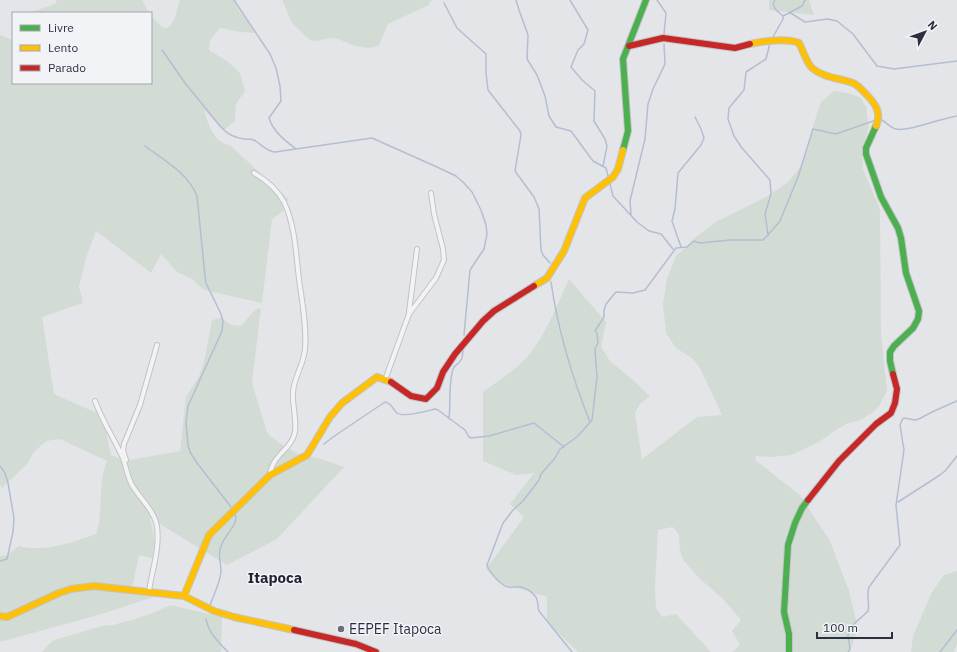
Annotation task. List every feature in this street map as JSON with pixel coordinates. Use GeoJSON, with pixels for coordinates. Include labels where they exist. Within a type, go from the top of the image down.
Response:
{"type":"FeatureCollection","features":[{"type":"Feature","properties":{"kind":"street"},"geometry":{"type":"LineString","coordinates":[[184,596],[209,535],[270,475],[307,455],[330,417],[347,399],[377,377],[390,382],[409,396],[418,399],[426,398],[437,388],[443,372],[454,354],[483,321],[494,311],[547,278],[564,251],[585,198],[613,177],[618,169],[628,131],[624,59],[646,0]]}},
{"type":"Feature","properties":{"kind":"street"},"geometry":{"type":"LineString","coordinates":[[629,46],[663,38],[734,48],[758,42],[792,40],[799,43],[811,67],[818,72],[835,79],[853,83],[864,90],[874,103],[878,114],[878,121],[866,148],[866,154],[881,197],[898,228],[901,238],[906,273],[918,308],[918,319],[913,328],[894,346],[890,352],[890,361],[897,389],[895,403],[891,412],[876,424],[839,461],[802,508],[794,523],[788,545],[784,612],[789,634],[789,652]]}},
{"type":"Feature","properties":{"kind":"street"},"geometry":{"type":"LineString","coordinates":[[254,173],[266,180],[278,193],[288,213],[294,238],[305,335],[304,356],[292,394],[295,432],[292,441],[274,460],[270,475]]}},
{"type":"Feature","properties":{"kind":"street"},"geometry":{"type":"LineString","coordinates":[[409,314],[436,278],[444,260],[431,193]]}},
{"type":"Feature","properties":{"kind":"street"},"geometry":{"type":"LineString","coordinates":[[384,380],[409,314],[417,249]]}},
{"type":"Feature","properties":{"kind":"street"},"geometry":{"type":"LineString","coordinates":[[126,466],[124,444],[140,405],[157,345]]}},
{"type":"Feature","properties":{"kind":"street"},"geometry":{"type":"LineString","coordinates":[[94,401],[126,466],[131,482],[153,514],[157,527],[156,551],[149,591]]}},
{"type":"Feature","properties":{"kind":"street"},"geometry":{"type":"LineString","coordinates":[[1,617],[14,614],[59,593],[83,587],[94,586],[149,591],[184,596],[214,611],[234,617],[356,644],[376,652]]}},
{"type":"Feature","properties":{"kind":"shaded area"},"geometry":{"type":"Polygon","coordinates":[[[57,0],[142,0],[148,12],[34,12],[55,4],[57,0]]]}},
{"type":"Feature","properties":{"kind":"shaded area"},"geometry":{"type":"Polygon","coordinates":[[[180,0],[235,0],[238,9],[257,33],[240,32],[220,28],[210,40],[209,50],[227,61],[240,73],[245,91],[236,104],[235,121],[224,130],[204,110],[212,132],[216,137],[220,141],[230,145],[288,199],[285,210],[272,219],[262,303],[204,290],[192,279],[177,272],[161,254],[151,273],[96,231],[86,258],[79,286],[83,303],[42,317],[54,394],[99,414],[105,426],[111,455],[125,461],[180,451],[186,397],[199,376],[204,362],[212,320],[221,318],[232,325],[240,326],[255,310],[261,308],[252,383],[267,432],[284,446],[298,454],[321,459],[344,467],[277,539],[227,565],[150,518],[154,538],[152,558],[139,555],[132,588],[160,595],[98,615],[0,642],[0,556],[7,555],[19,546],[38,548],[58,546],[96,534],[100,516],[102,479],[107,461],[60,439],[46,441],[34,452],[27,464],[2,488],[0,485],[0,35],[12,40],[12,84],[152,84],[152,17],[163,28],[168,28],[174,20],[180,0]]]}},
{"type":"Feature","properties":{"kind":"shaded area"},"geometry":{"type":"Polygon","coordinates":[[[282,0],[432,0],[429,5],[388,24],[379,45],[367,48],[352,45],[338,39],[330,38],[316,41],[310,40],[292,23],[282,0]]]}},
{"type":"Feature","properties":{"kind":"shaded area"},"geometry":{"type":"Polygon","coordinates":[[[769,0],[809,0],[814,15],[769,10],[769,0]]]}},
{"type":"Feature","properties":{"kind":"shaded area"},"geometry":{"type":"Polygon","coordinates":[[[834,91],[848,93],[861,98],[866,107],[869,126],[862,149],[863,169],[880,209],[881,333],[887,391],[879,406],[872,413],[860,420],[846,424],[819,442],[791,455],[772,457],[756,456],[755,460],[800,495],[830,541],[849,591],[858,628],[850,652],[732,652],[740,645],[732,631],[741,620],[723,599],[698,577],[684,561],[680,551],[679,535],[673,527],[658,530],[655,587],[656,608],[663,617],[676,614],[711,652],[578,652],[547,622],[547,597],[501,583],[486,569],[524,517],[510,504],[534,473],[516,475],[483,461],[483,392],[517,367],[534,348],[551,320],[569,279],[606,322],[601,347],[610,361],[650,396],[640,404],[635,413],[642,459],[697,417],[722,415],[700,368],[693,359],[676,348],[666,333],[663,305],[667,278],[676,256],[696,237],[716,222],[766,197],[788,182],[802,165],[821,102],[834,91]]]}},
{"type":"Feature","properties":{"kind":"shaded area"},"geometry":{"type":"Polygon","coordinates":[[[957,571],[957,644],[954,652],[911,652],[913,636],[932,592],[944,575],[957,571]]]}},
{"type":"Feature","properties":{"kind":"shaded area"},"geometry":{"type":"Polygon","coordinates":[[[170,605],[222,617],[221,652],[41,652],[54,640],[102,626],[113,625],[135,619],[170,605]]]}},
{"type":"Feature","properties":{"kind":"waterway"},"geometry":{"type":"LineString","coordinates":[[234,0],[270,54],[276,68],[280,86],[281,101],[269,118],[276,131],[295,148]]}},
{"type":"Feature","properties":{"kind":"waterway"},"geometry":{"type":"LineString","coordinates":[[516,0],[528,35],[527,59],[537,75],[545,96],[549,116],[556,127],[571,131],[593,161],[606,168],[608,176]]}},
{"type":"Feature","properties":{"kind":"waterway"},"geometry":{"type":"LineString","coordinates":[[570,0],[588,30],[584,44],[578,50],[571,67],[582,80],[595,91],[594,121],[605,139],[607,146],[603,166]]}},
{"type":"Feature","properties":{"kind":"waterway"},"geometry":{"type":"LineString","coordinates":[[657,0],[666,13],[664,34]]}},
{"type":"Feature","properties":{"kind":"waterway"},"geometry":{"type":"LineString","coordinates":[[775,0],[773,4],[776,10],[783,16]]}},
{"type":"Feature","properties":{"kind":"waterway"},"geometry":{"type":"LineString","coordinates":[[773,37],[783,19],[783,16],[802,6],[805,0]]}},
{"type":"Feature","properties":{"kind":"waterway"},"geometry":{"type":"LineString","coordinates":[[444,3],[457,28],[486,54],[488,90],[520,131],[521,135],[515,171],[534,197],[539,209],[541,250],[543,255],[550,263]]}},
{"type":"Feature","properties":{"kind":"waterway"},"geometry":{"type":"LineString","coordinates":[[789,12],[805,22],[828,19],[837,21],[853,34],[877,66],[894,69],[957,61]]}},
{"type":"Feature","properties":{"kind":"waterway"},"geometry":{"type":"LineString","coordinates":[[768,234],[765,214],[771,194],[770,180],[742,148],[734,136],[728,119],[729,108],[744,90],[746,72],[766,59],[770,43]]}},
{"type":"Feature","properties":{"kind":"waterway"},"geometry":{"type":"LineString","coordinates":[[631,215],[630,201],[645,139],[648,104],[653,89],[665,64],[664,44]]}},
{"type":"Feature","properties":{"kind":"waterway"},"geometry":{"type":"LineString","coordinates":[[162,50],[185,83],[220,126],[234,137],[254,140],[272,152],[372,138],[456,176],[464,183],[472,192],[481,210],[486,225],[487,234],[484,249],[470,270],[464,335]]}},
{"type":"Feature","properties":{"kind":"waterway"},"geometry":{"type":"LineString","coordinates":[[880,119],[896,129],[909,129],[957,116]]}},
{"type":"Feature","properties":{"kind":"waterway"},"geometry":{"type":"LineString","coordinates":[[681,247],[672,221],[675,209],[678,173],[701,145],[704,138],[695,117]]}},
{"type":"Feature","properties":{"kind":"waterway"},"geometry":{"type":"LineString","coordinates":[[572,652],[539,611],[537,599],[533,594],[529,590],[523,588],[510,587],[502,584],[493,575],[487,565],[503,523],[513,510],[523,501],[560,449],[577,437],[592,420],[597,377],[595,349],[598,343],[597,333],[595,331],[604,317],[606,304],[616,292],[633,293],[645,290],[676,248],[687,247],[694,241],[700,243],[730,240],[763,240],[780,221],[798,177],[813,129],[836,134],[876,120]]}},
{"type":"Feature","properties":{"kind":"waterway"},"geometry":{"type":"LineString","coordinates":[[145,146],[182,174],[188,180],[197,196],[206,283],[223,321],[222,331],[188,406],[186,423],[188,445],[190,452],[197,463],[231,507]]}},
{"type":"Feature","properties":{"kind":"waterway"},"geometry":{"type":"LineString","coordinates":[[610,184],[613,196],[637,222],[649,231],[661,234],[673,249]]}},
{"type":"Feature","properties":{"kind":"waterway"},"geometry":{"type":"LineString","coordinates":[[551,282],[566,354],[590,422]]}},
{"type":"Feature","properties":{"kind":"waterway"},"geometry":{"type":"LineString","coordinates":[[449,419],[451,375],[454,367],[462,359],[463,348]]}},
{"type":"Feature","properties":{"kind":"waterway"},"geometry":{"type":"LineString","coordinates":[[848,652],[850,649],[848,636],[849,632],[856,622],[868,611],[869,587],[900,545],[896,505],[904,450],[900,425],[902,420],[904,418],[915,420],[919,419],[957,401]]}},
{"type":"Feature","properties":{"kind":"waterway"},"geometry":{"type":"LineString","coordinates":[[324,444],[385,402],[391,405],[397,413],[405,415],[435,409],[438,410],[465,430],[471,438],[489,436],[534,423],[564,447]]}},
{"type":"Feature","properties":{"kind":"waterway"},"geometry":{"type":"LineString","coordinates":[[898,502],[940,475],[957,456]]}},
{"type":"Feature","properties":{"kind":"waterway"},"geometry":{"type":"LineString","coordinates":[[0,466],[5,473],[8,483],[14,518],[13,532],[7,559],[0,561]]}},
{"type":"Feature","properties":{"kind":"waterway"},"geometry":{"type":"LineString","coordinates":[[210,605],[217,588],[221,572],[219,554],[224,540],[234,525],[236,517],[235,513]]}},
{"type":"Feature","properties":{"kind":"waterway"},"geometry":{"type":"LineString","coordinates":[[206,619],[211,633],[228,652]]}},
{"type":"Feature","properties":{"kind":"waterway"},"geometry":{"type":"LineString","coordinates":[[940,652],[957,630]]}},
{"type":"Feature","properties":{"kind":"traffic: fast"},"geometry":{"type":"LineString","coordinates":[[623,150],[628,131],[623,59],[646,0]]}},
{"type":"Feature","properties":{"kind":"traffic: fast"},"geometry":{"type":"LineString","coordinates":[[876,126],[866,148],[866,154],[881,197],[898,228],[901,238],[906,273],[919,311],[918,319],[913,328],[894,346],[890,352],[890,361],[893,374]]}},
{"type":"Feature","properties":{"kind":"traffic: fast"},"geometry":{"type":"LineString","coordinates":[[789,652],[789,634],[784,612],[788,545],[795,523],[802,508],[808,500]]}},
{"type":"Feature","properties":{"kind":"traffic: slow"},"geometry":{"type":"LineString","coordinates":[[750,44],[782,40],[799,43],[812,68],[827,76],[855,84],[869,97],[878,112],[878,121],[876,126]]}},
{"type":"Feature","properties":{"kind":"traffic: slow"},"geometry":{"type":"LineString","coordinates":[[534,286],[547,278],[564,251],[585,198],[613,177],[618,169],[623,150]]}},
{"type":"Feature","properties":{"kind":"traffic: slow"},"geometry":{"type":"LineString","coordinates":[[184,596],[209,535],[270,475],[307,455],[330,417],[342,403],[377,377],[391,382]]}},
{"type":"Feature","properties":{"kind":"traffic: slow"},"geometry":{"type":"LineString","coordinates":[[0,616],[7,617],[71,589],[94,586],[184,596],[214,611],[234,617],[294,630]]}},
{"type":"Feature","properties":{"kind":"traffic: jam"},"geometry":{"type":"LineString","coordinates":[[629,46],[663,38],[735,48],[750,44]]}},
{"type":"Feature","properties":{"kind":"traffic: jam"},"geometry":{"type":"LineString","coordinates":[[391,382],[411,396],[426,399],[437,388],[443,372],[455,354],[483,321],[494,311],[534,286]]}},
{"type":"Feature","properties":{"kind":"traffic: jam"},"geometry":{"type":"LineString","coordinates":[[808,500],[839,461],[876,424],[891,413],[895,403],[897,389],[893,374]]}},
{"type":"Feature","properties":{"kind":"traffic: jam"},"geometry":{"type":"LineString","coordinates":[[294,630],[356,644],[376,652]]}},
{"type":"Feature","properties":{"kind":"place","name":"EEPEF Itapoca"},"geometry":{"type":"Point","coordinates":[341,629]}},
{"type":"Feature","properties":{"kind":"district","name":"Itapoca"},"geometry":{"type":"Point","coordinates":[275,577]}}]}
